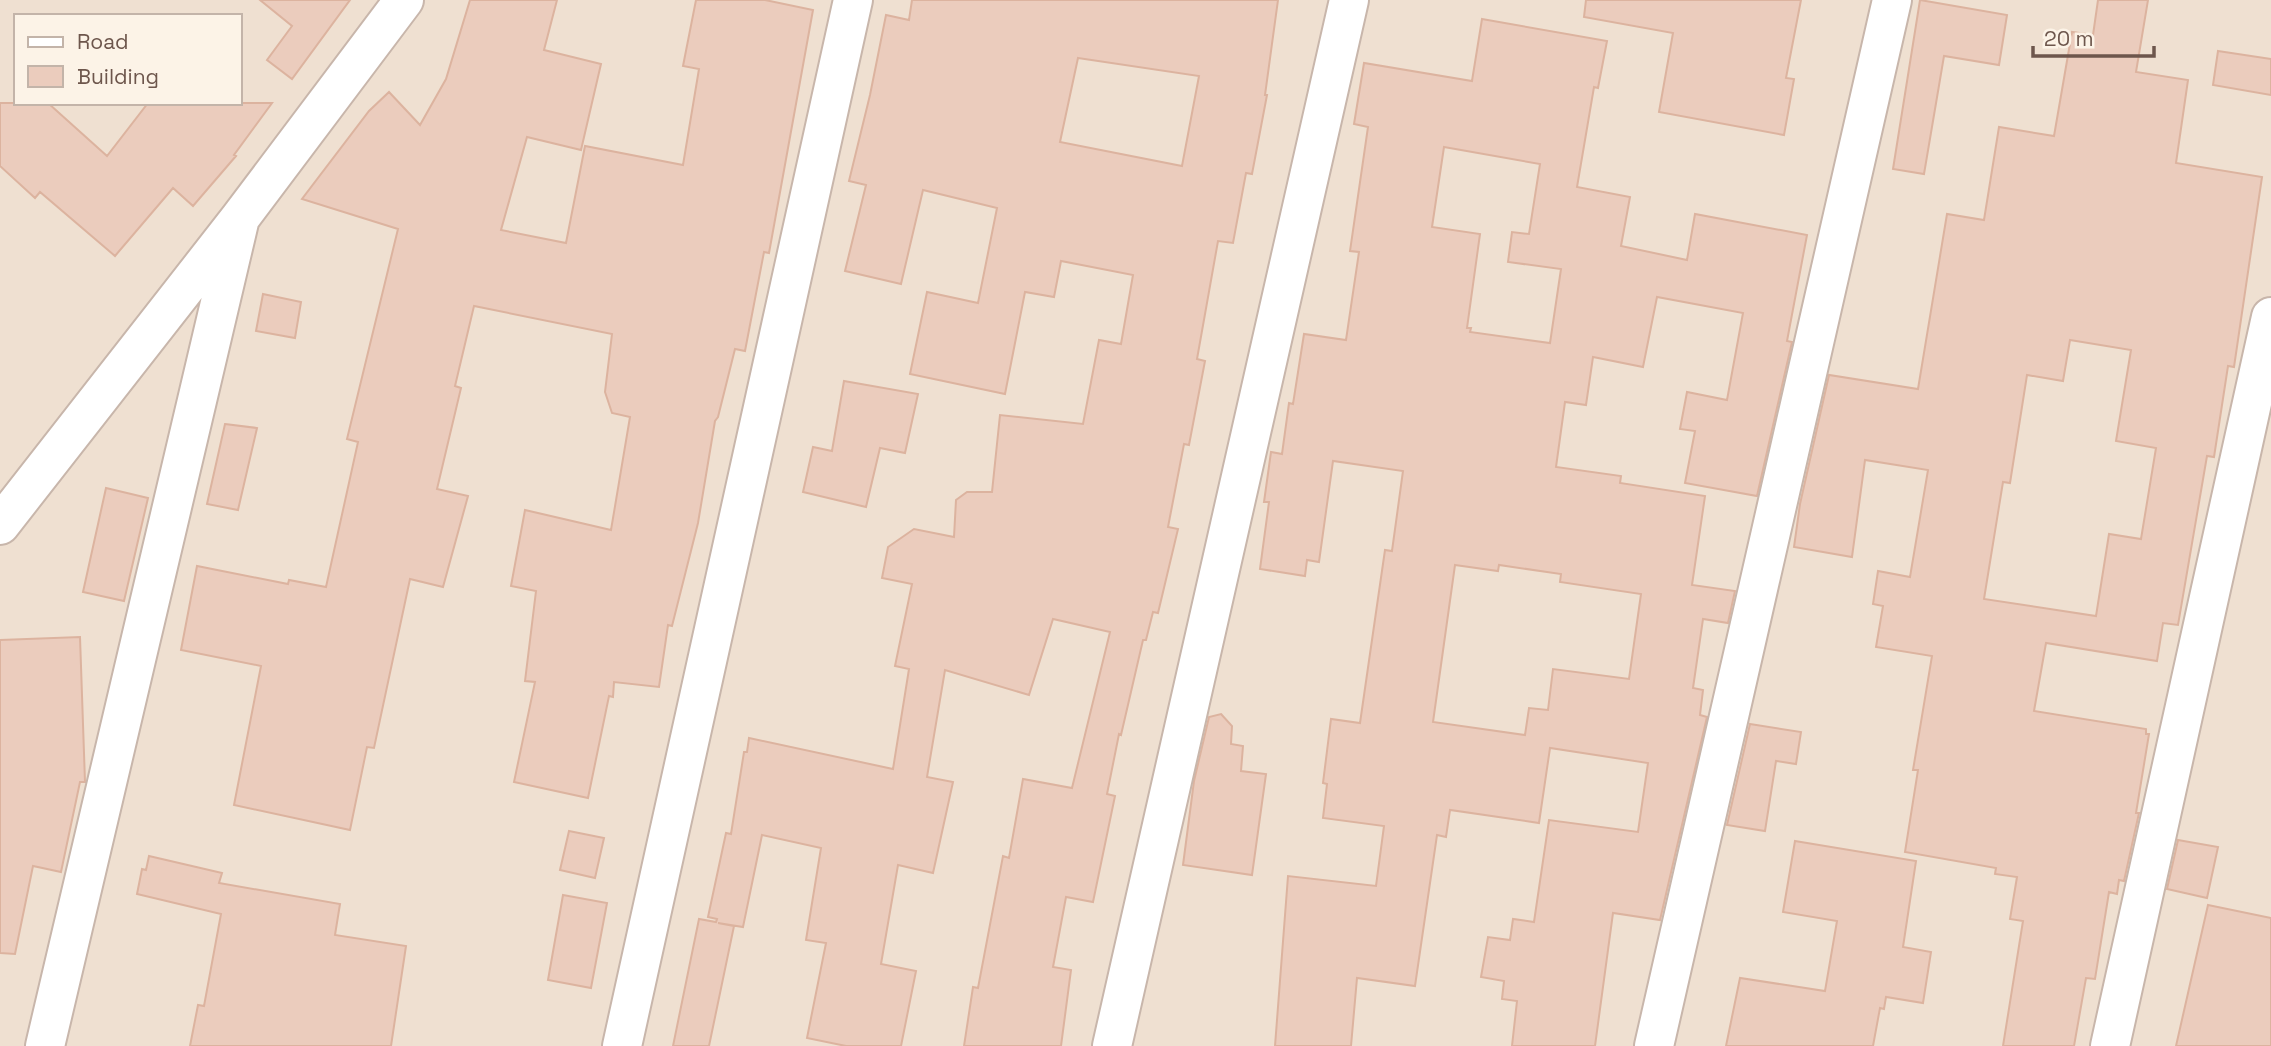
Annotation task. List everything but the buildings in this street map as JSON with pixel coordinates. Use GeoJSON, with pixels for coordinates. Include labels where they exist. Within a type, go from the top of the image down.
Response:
{"type":"FeatureCollection","features":[{"type":"Feature","properties":{"kind":"street"},"geometry":{"type":"LineString","coordinates":[[0,526],[240,218],[404,0]]}},
{"type":"Feature","properties":{"kind":"street"},"geometry":{"type":"LineString","coordinates":[[622,1046],[853,0]]}},
{"type":"Feature","properties":{"kind":"street"},"geometry":{"type":"LineString","coordinates":[[1112,1046],[1349,0]]}},
{"type":"Feature","properties":{"kind":"street"},"geometry":{"type":"LineString","coordinates":[[1654,1046],[1892,0]]}},
{"type":"Feature","properties":{"kind":"street"},"geometry":{"type":"LineString","coordinates":[[46,1046],[240,218]]}},
{"type":"Feature","properties":{"kind":"street"},"geometry":{"type":"LineString","coordinates":[[2110,1046],[2271,317]]}},
{"type":"Feature","properties":{"kind":"shaded area"},"geometry":{"type":"Polygon","coordinates":[[[0,0],[2271,0],[2271,1046],[0,1046],[0,0]]]}}]}
